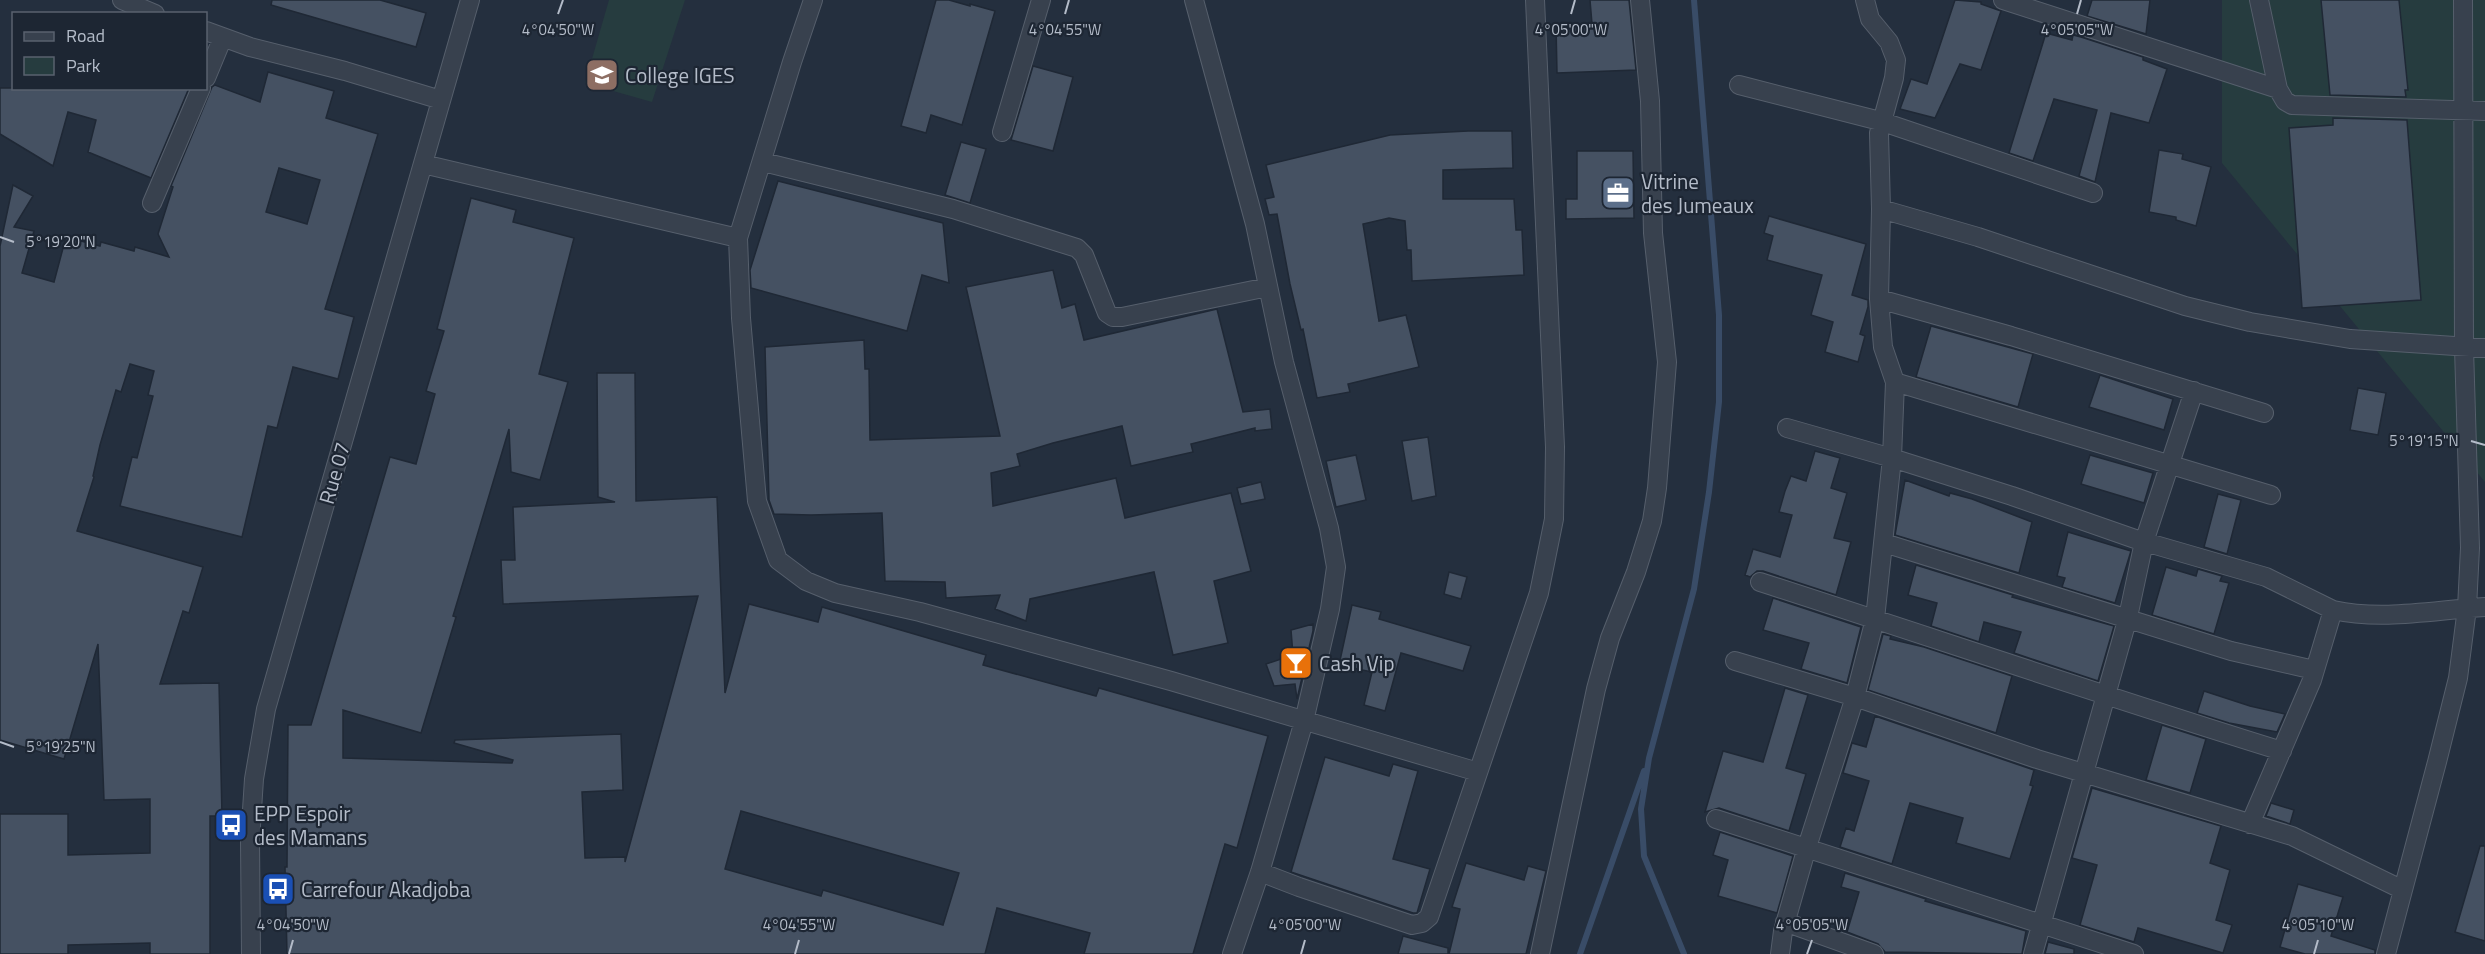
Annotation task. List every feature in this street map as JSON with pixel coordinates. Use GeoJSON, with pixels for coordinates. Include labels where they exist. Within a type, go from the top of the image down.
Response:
{"type":"FeatureCollection","features":[{"type":"Feature","properties":{"kind":"street"},"geometry":{"type":"LineString","coordinates":[[122,0],[150,12]]}},
{"type":"Feature","properties":{"kind":"street","name":"Rue 07"},"geometry":{"type":"LineString","coordinates":[[251,954],[250,841],[253,789],[266,709],[470,0]]}},
{"type":"Feature","properties":{"kind":"street"},"geometry":{"type":"LineString","coordinates":[[813,0],[738,238],[741,318],[757,501],[778,560],[806,581],[836,593],[920,612],[1171,681],[1478,772]]}},
{"type":"Feature","properties":{"kind":"street"},"geometry":{"type":"LineString","coordinates":[[1002,132],[1041,0]]}},
{"type":"Feature","properties":{"kind":"street"},"geometry":{"type":"LineString","coordinates":[[1194,0],[1255,224],[1284,362],[1329,528],[1336,567],[1330,609],[1304,721],[1260,872],[1232,954]]}},
{"type":"Feature","properties":{"kind":"street"},"geometry":{"type":"LineString","coordinates":[[1260,872],[1412,925],[1422,923],[1429,917],[1510,685],[1539,593],[1554,519],[1555,447],[1535,0]]}},
{"type":"Feature","properties":{"kind":"street"},"geometry":{"type":"LineString","coordinates":[[1540,954],[1596,689],[1610,638],[1636,572],[1652,521],[1657,488],[1667,362],[1653,233],[1650,101],[1640,0]]}},
{"type":"Feature","properties":{"kind":"street"},"geometry":{"type":"LineString","coordinates":[[1780,954],[1785,922],[1855,697],[1875,619],[1892,458],[1895,382],[1883,347],[1879,299],[1880,121],[1894,78],[1896,60],[1889,42],[1869,19],[1865,0]]}},
{"type":"Feature","properties":{"kind":"street"},"geometry":{"type":"LineString","coordinates":[[2003,0],[2278,89]]}},
{"type":"Feature","properties":{"kind":"street"},"geometry":{"type":"LineString","coordinates":[[2386,954],[2476,608],[2470,548],[2464,348],[2463,0]]}},
{"type":"Feature","properties":{"kind":"street"},"geometry":{"type":"LineString","coordinates":[[2256,1],[2278,89],[2285,101],[2292,105],[2485,111]]}},
{"type":"Feature","properties":{"kind":"street"},"geometry":{"type":"LineString","coordinates":[[207,31],[441,100]]}},
{"type":"Feature","properties":{"kind":"street"},"geometry":{"type":"LineString","coordinates":[[207,76],[223,37]]}},
{"type":"Feature","properties":{"kind":"street"},"geometry":{"type":"LineString","coordinates":[[1739,85],[1880,121],[2093,193]]}},
{"type":"Feature","properties":{"kind":"street"},"geometry":{"type":"LineString","coordinates":[[152,203],[200,90]]}},
{"type":"Feature","properties":{"kind":"street"},"geometry":{"type":"LineString","coordinates":[[763,162],[953,210],[1077,248],[1084,255],[1107,313],[1113,317],[1268,287]]}},
{"type":"Feature","properties":{"kind":"street"},"geometry":{"type":"LineString","coordinates":[[423,164],[738,238]]}},
{"type":"Feature","properties":{"kind":"street"},"geometry":{"type":"LineString","coordinates":[[1881,210],[1978,237],[2185,306],[2332,337],[2485,348]]}},
{"type":"Feature","properties":{"kind":"street"},"geometry":{"type":"LineString","coordinates":[[1879,299],[2011,336],[2264,413]]}},
{"type":"Feature","properties":{"kind":"street"},"geometry":{"type":"LineString","coordinates":[[1895,382],[2271,495]]}},
{"type":"Feature","properties":{"kind":"street"},"geometry":{"type":"LineString","coordinates":[[2032,954],[2128,618],[2144,542],[2194,391]]}},
{"type":"Feature","properties":{"kind":"street"},"geometry":{"type":"LineString","coordinates":[[1787,428],[2012,496],[2144,542],[2266,577],[2333,609],[2357,615],[2391,615],[2476,608]]}},
{"type":"Feature","properties":{"kind":"street"},"geometry":{"type":"LineString","coordinates":[[1884,543],[2231,651],[2314,670]]}},
{"type":"Feature","properties":{"kind":"street"},"geometry":{"type":"LineString","coordinates":[[1760,582],[2105,696],[2282,750]]}},
{"type":"Feature","properties":{"kind":"street"},"geometry":{"type":"LineString","coordinates":[[2250,824],[2314,670],[2333,609]]}},
{"type":"Feature","properties":{"kind":"street"},"geometry":{"type":"LineString","coordinates":[[1735,661],[1855,697],[2083,774],[2292,836],[2403,890]]}},
{"type":"Feature","properties":{"kind":"street"},"geometry":{"type":"LineString","coordinates":[[1716,819],[2133,954]]}},
{"type":"Feature","properties":{"kind":"street"},"geometry":{"type":"LineString","coordinates":[[1785,922],[1874,954]]}},
{"type":"Feature","properties":{"kind":"green space"},"geometry":{"type":"Polygon","coordinates":[[[609,0],[685,0],[652,102],[585,83],[609,0]]]}},
{"type":"Feature","properties":{"kind":"green space"},"geometry":{"type":"Polygon","coordinates":[[[2222,0],[2485,0],[2485,482],[2222,163],[2222,0]]]}},
{"type":"Feature","properties":{"kind":"building"},"geometry":{"type":"Polygon","coordinates":[[[272,0],[380,0],[426,13],[416,47],[271,5],[272,0]]]}},
{"type":"Feature","properties":{"kind":"building"},"geometry":{"type":"Polygon","coordinates":[[[936,0],[949,0],[995,11],[962,125],[931,115],[926,133],[901,126],[936,0]]]}},
{"type":"Feature","properties":{"kind":"building"},"geometry":{"type":"Polygon","coordinates":[[[1590,0],[1629,0],[1636,70],[1557,73],[1556,25],[1592,24],[1590,0]]]}},
{"type":"Feature","properties":{"kind":"building"},"geometry":{"type":"Polygon","coordinates":[[[1955,0],[1981,2],[1981,4],[2001,11],[1981,70],[1960,64],[1935,118],[1900,109],[1911,79],[1927,84],[1955,0]]]}},
{"type":"Feature","properties":{"kind":"building"},"geometry":{"type":"Polygon","coordinates":[[[2092,0],[2150,0],[2146,34],[2087,16],[2092,0]]]}},
{"type":"Feature","properties":{"kind":"building"},"geometry":{"type":"Polygon","coordinates":[[[2321,0],[2399,0],[2408,90],[2405,90],[2406,97],[2330,95],[2321,0]]]}},
{"type":"Feature","properties":{"kind":"building"},"geometry":{"type":"Polygon","coordinates":[[[2046,33],[2072,40],[2073,35],[2081,37],[2143,57],[2143,60],[2167,69],[2149,123],[2111,113],[2095,182],[2079,176],[2097,110],[2054,99],[2033,161],[2009,153],[2046,33]]]}},
{"type":"Feature","properties":{"kind":"building"},"geometry":{"type":"Polygon","coordinates":[[[1033,66],[1073,77],[1053,151],[1011,140],[1033,66]]]}},
{"type":"Feature","properties":{"kind":"building"},"geometry":{"type":"Polygon","coordinates":[[[268,72],[334,91],[326,118],[378,134],[325,309],[354,317],[338,379],[293,367],[277,428],[268,426],[242,537],[120,506],[132,457],[137,458],[153,396],[148,395],[154,371],[130,364],[121,392],[116,390],[100,445],[94,477],[77,531],[203,567],[189,613],[183,611],[160,684],[219,683],[222,816],[210,816],[210,954],[150,954],[150,943],[68,945],[68,954],[0,954],[0,814],[68,814],[68,855],[150,853],[150,799],[104,800],[98,644],[64,759],[0,740],[0,246],[13,185],[33,196],[14,227],[34,231],[22,273],[54,282],[66,237],[100,246],[101,242],[134,251],[135,247],[169,257],[158,234],[173,187],[171,186],[212,87],[215,85],[260,102],[268,72]],[[279,168],[266,212],[307,224],[320,180],[279,168]]]}},
{"type":"Feature","properties":{"kind":"building"},"geometry":{"type":"Polygon","coordinates":[[[0,88],[12,88],[12,90],[188,90],[151,178],[88,152],[96,120],[68,112],[53,166],[0,134],[0,88]]]}},
{"type":"Feature","properties":{"kind":"building"},"geometry":{"type":"Polygon","coordinates":[[[2333,118],[2407,120],[2421,300],[2302,308],[2289,128],[2333,125],[2333,118]]]}},
{"type":"Feature","properties":{"kind":"building"},"geometry":{"type":"Polygon","coordinates":[[[1512,131],[1513,168],[1443,170],[1443,199],[1514,199],[1516,230],[1522,230],[1524,275],[1412,281],[1411,250],[1407,250],[1405,221],[1389,218],[1363,224],[1379,321],[1406,315],[1419,367],[1348,384],[1350,392],[1317,398],[1303,329],[1301,330],[1290,284],[1277,214],[1269,215],[1265,199],[1274,197],[1266,165],[1390,135],[1512,131]]]}},
{"type":"Feature","properties":{"kind":"building"},"geometry":{"type":"Polygon","coordinates":[[[961,142],[986,149],[970,203],[945,195],[961,142]]]}},
{"type":"Feature","properties":{"kind":"building"},"geometry":{"type":"Polygon","coordinates":[[[2159,150],[2183,154],[2182,159],[2211,167],[2196,226],[2176,220],[2176,217],[2149,212],[2159,150]]]}},
{"type":"Feature","properties":{"kind":"building"},"geometry":{"type":"Polygon","coordinates":[[[1577,151],[1633,151],[1634,218],[1566,219],[1566,199],[1577,199],[1577,151]]]}},
{"type":"Feature","properties":{"kind":"building"},"geometry":{"type":"Polygon","coordinates":[[[778,181],[943,223],[949,283],[922,275],[907,331],[751,288],[750,270],[778,181]]]}},
{"type":"Feature","properties":{"kind":"building"},"geometry":{"type":"Polygon","coordinates":[[[471,198],[516,210],[513,222],[574,238],[539,374],[568,382],[540,480],[511,472],[509,429],[421,733],[343,710],[343,758],[512,763],[513,760],[454,743],[455,740],[621,734],[623,790],[582,792],[585,858],[625,857],[625,862],[698,596],[503,604],[501,560],[515,560],[513,507],[615,502],[598,497],[597,373],[635,373],[636,501],[717,497],[725,693],[749,604],[818,622],[822,607],[986,655],[983,665],[1096,696],[1099,688],[1268,736],[1237,848],[1225,844],[1193,954],[1084,954],[1090,933],[997,908],[985,954],[287,954],[285,867],[287,867],[288,725],[311,725],[390,457],[416,464],[435,394],[426,391],[444,331],[437,329],[471,198]],[[741,811],[725,869],[821,896],[823,890],[943,925],[959,873],[741,811]]]}},
{"type":"Feature","properties":{"kind":"building"},"geometry":{"type":"Polygon","coordinates":[[[1769,216],[1866,244],[1852,295],[1868,300],[1860,334],[1865,336],[1858,362],[1825,352],[1833,322],[1811,315],[1822,275],[1767,260],[1773,236],[1764,233],[1769,216]]]}},
{"type":"Feature","properties":{"kind":"building"},"geometry":{"type":"Polygon","coordinates":[[[1053,270],[1062,308],[1075,304],[1084,340],[1217,309],[1243,412],[1270,409],[1272,429],[1255,431],[1255,428],[1191,444],[1193,452],[1131,466],[1122,426],[1053,443],[1017,454],[1020,466],[991,473],[993,506],[1116,478],[1125,518],[1231,493],[1251,571],[1214,581],[1228,643],[1173,655],[1154,572],[1030,599],[1026,621],[995,609],[1000,595],[946,598],[945,582],[885,581],[882,513],[774,514],[769,500],[765,347],[864,340],[865,369],[869,369],[870,440],[1000,436],[966,287],[1053,270]]]}},
{"type":"Feature","properties":{"kind":"building"},"geometry":{"type":"Polygon","coordinates":[[[1931,326],[2033,354],[2018,407],[1916,377],[1931,326]]]}},
{"type":"Feature","properties":{"kind":"building"},"geometry":{"type":"Polygon","coordinates":[[[2100,375],[2173,399],[2164,430],[2089,407],[2100,375]]]}},
{"type":"Feature","properties":{"kind":"building"},"geometry":{"type":"Polygon","coordinates":[[[2358,388],[2386,393],[2378,435],[2350,430],[2358,388]]]}},
{"type":"Feature","properties":{"kind":"building"},"geometry":{"type":"Polygon","coordinates":[[[1428,437],[1436,496],[1412,501],[1402,441],[1428,437]]]}},
{"type":"Feature","properties":{"kind":"building"},"geometry":{"type":"Polygon","coordinates":[[[1815,451],[1840,458],[1831,488],[1847,493],[1834,538],[1851,542],[1836,595],[1763,571],[1757,571],[1750,577],[1745,575],[1753,549],[1780,557],[1792,515],[1779,512],[1785,491],[1791,476],[1806,481],[1815,451]]]}},
{"type":"Feature","properties":{"kind":"building"},"geometry":{"type":"Polygon","coordinates":[[[1356,455],[1366,500],[1336,507],[1326,461],[1356,455]]]}},
{"type":"Feature","properties":{"kind":"building"},"geometry":{"type":"Polygon","coordinates":[[[2090,455],[2153,473],[2144,503],[2081,484],[2090,455]]]}},
{"type":"Feature","properties":{"kind":"building"},"geometry":{"type":"Polygon","coordinates":[[[1905,480],[1949,496],[1950,493],[1972,499],[2032,522],[2019,573],[1895,535],[1905,480]]]}},
{"type":"Feature","properties":{"kind":"building"},"geometry":{"type":"Polygon","coordinates":[[[1261,482],[1265,499],[1241,504],[1237,488],[1261,482]]]}},
{"type":"Feature","properties":{"kind":"building"},"geometry":{"type":"Polygon","coordinates":[[[2218,494],[2241,500],[2227,554],[2204,547],[2218,494]]]}},
{"type":"Feature","properties":{"kind":"building"},"geometry":{"type":"Polygon","coordinates":[[[2068,532],[2131,551],[2115,603],[2062,587],[2065,578],[2057,576],[2068,532]]]}},
{"type":"Feature","properties":{"kind":"building"},"geometry":{"type":"Polygon","coordinates":[[[1916,565],[2013,595],[2012,597],[2114,626],[2098,681],[2014,653],[2021,632],[1984,622],[1979,642],[1931,626],[1937,603],[1908,595],[1916,565]]]}},
{"type":"Feature","properties":{"kind":"building"},"geometry":{"type":"Polygon","coordinates":[[[2166,567],[2196,576],[2198,569],[2222,576],[2220,581],[2229,583],[2214,634],[2152,615],[2166,567]]]}},
{"type":"Feature","properties":{"kind":"building"},"geometry":{"type":"Polygon","coordinates":[[[1449,572],[1467,577],[1461,599],[1444,594],[1449,572]]]}},
{"type":"Feature","properties":{"kind":"building"},"geometry":{"type":"Polygon","coordinates":[[[1773,598],[1861,627],[1847,683],[1801,669],[1809,643],[1763,630],[1773,598]]]}},
{"type":"Feature","properties":{"kind":"building"},"geometry":{"type":"Polygon","coordinates":[[[1352,605],[1381,612],[1379,619],[1471,646],[1463,671],[1401,653],[1385,711],[1364,705],[1372,672],[1339,665],[1352,605]]]}},
{"type":"Feature","properties":{"kind":"building"},"geometry":{"type":"Polygon","coordinates":[[[1313,624],[1297,699],[1295,684],[1274,686],[1266,664],[1293,655],[1291,630],[1313,624]]]}},
{"type":"Feature","properties":{"kind":"building"},"geometry":{"type":"Polygon","coordinates":[[[1883,634],[1891,636],[1890,639],[1924,647],[2012,676],[1996,733],[1868,690],[1883,634]]]}},
{"type":"Feature","properties":{"kind":"building"},"geometry":{"type":"Polygon","coordinates":[[[1785,688],[1808,695],[1786,768],[1806,774],[1789,831],[1719,808],[1705,812],[1723,751],[1763,762],[1785,688]]]}},
{"type":"Feature","properties":{"kind":"building"},"geometry":{"type":"Polygon","coordinates":[[[2204,691],[2250,706],[2285,714],[2277,732],[2229,723],[2197,713],[2204,691]]]}},
{"type":"Feature","properties":{"kind":"building"},"geometry":{"type":"Polygon","coordinates":[[[1875,716],[2034,770],[2030,785],[2033,786],[2010,859],[1956,843],[1963,818],[1910,803],[1892,864],[1840,847],[1846,828],[1854,831],[1869,781],[1843,773],[1852,743],[1866,747],[1875,716]]]}},
{"type":"Feature","properties":{"kind":"building"},"geometry":{"type":"Polygon","coordinates":[[[2162,725],[2206,739],[2190,793],[2146,780],[2162,725]]]}},
{"type":"Feature","properties":{"kind":"building"},"geometry":{"type":"Polygon","coordinates":[[[1325,757],[1389,776],[1393,764],[1418,771],[1393,859],[1430,869],[1417,913],[1291,872],[1325,757]]]}},
{"type":"Feature","properties":{"kind":"building"},"geometry":{"type":"Polygon","coordinates":[[[2092,788],[2221,826],[2210,863],[2230,870],[2216,920],[2232,925],[2223,953],[2138,928],[2134,942],[2080,925],[2097,865],[2072,858],[2092,788]]]}},
{"type":"Feature","properties":{"kind":"building"},"geometry":{"type":"Polygon","coordinates":[[[2271,803],[2294,810],[2290,824],[2266,816],[2271,803]]]}},
{"type":"Feature","properties":{"kind":"building"},"geometry":{"type":"Polygon","coordinates":[[[1720,832],[1793,856],[1777,913],[1718,896],[1728,860],[1713,855],[1720,832]]]}},
{"type":"Feature","properties":{"kind":"building"},"geometry":{"type":"Polygon","coordinates":[[[2480,846],[2485,846],[2485,941],[2455,932],[2480,846]]]}},
{"type":"Feature","properties":{"kind":"building"},"geometry":{"type":"Polygon","coordinates":[[[1466,863],[1524,880],[1528,866],[1546,871],[1526,954],[1449,954],[1460,909],[1452,907],[1466,863]]]}},
{"type":"Feature","properties":{"kind":"building"},"geometry":{"type":"Polygon","coordinates":[[[1845,873],[1926,899],[1925,901],[2026,931],[2022,954],[1885,952],[1878,944],[1847,932],[1859,892],[1841,887],[1845,873]]]}},
{"type":"Feature","properties":{"kind":"building"},"geometry":{"type":"Polygon","coordinates":[[[2298,884],[2343,897],[2331,936],[2375,950],[2375,954],[2305,954],[2280,947],[2298,884]]]}},
{"type":"Feature","properties":{"kind":"building"},"geometry":{"type":"Polygon","coordinates":[[[1403,936],[1448,948],[1448,954],[1398,954],[1403,936]]]}},
{"type":"Feature","properties":{"kind":"building"},"geometry":{"type":"Polygon","coordinates":[[[2048,942],[2074,949],[2074,954],[2045,954],[2048,942]]]}},
{"type":"Feature","properties":{"kind":"waterway"},"geometry":{"type":"LineString","coordinates":[[1684,954],[1644,856],[1641,809],[1649,758],[1694,589],[1709,492],[1719,402],[1719,315],[1694,0]]}},
{"type":"Feature","properties":{"kind":"waterway"},"geometry":{"type":"LineString","coordinates":[[1580,954],[1644,771]]}},
{"type":"Feature","properties":{"kind":"place","name":"College IGES"},"geometry":{"type":"Point","coordinates":[602,75]}},
{"type":"Feature","properties":{"kind":"place","name":"Vitrine des Jumeaux"},"geometry":{"type":"Point","coordinates":[1618,193]}},
{"type":"Feature","properties":{"kind":"place","name":"Cash Vip"},"geometry":{"type":"Point","coordinates":[1296,663]}},
{"type":"Feature","properties":{"kind":"place","name":"EPP Espoir des Mamans"},"geometry":{"type":"Point","coordinates":[231,825]}},
{"type":"Feature","properties":{"kind":"place","name":"Carrefour Akadjoba"},"geometry":{"type":"Point","coordinates":[278,889]}}]}
